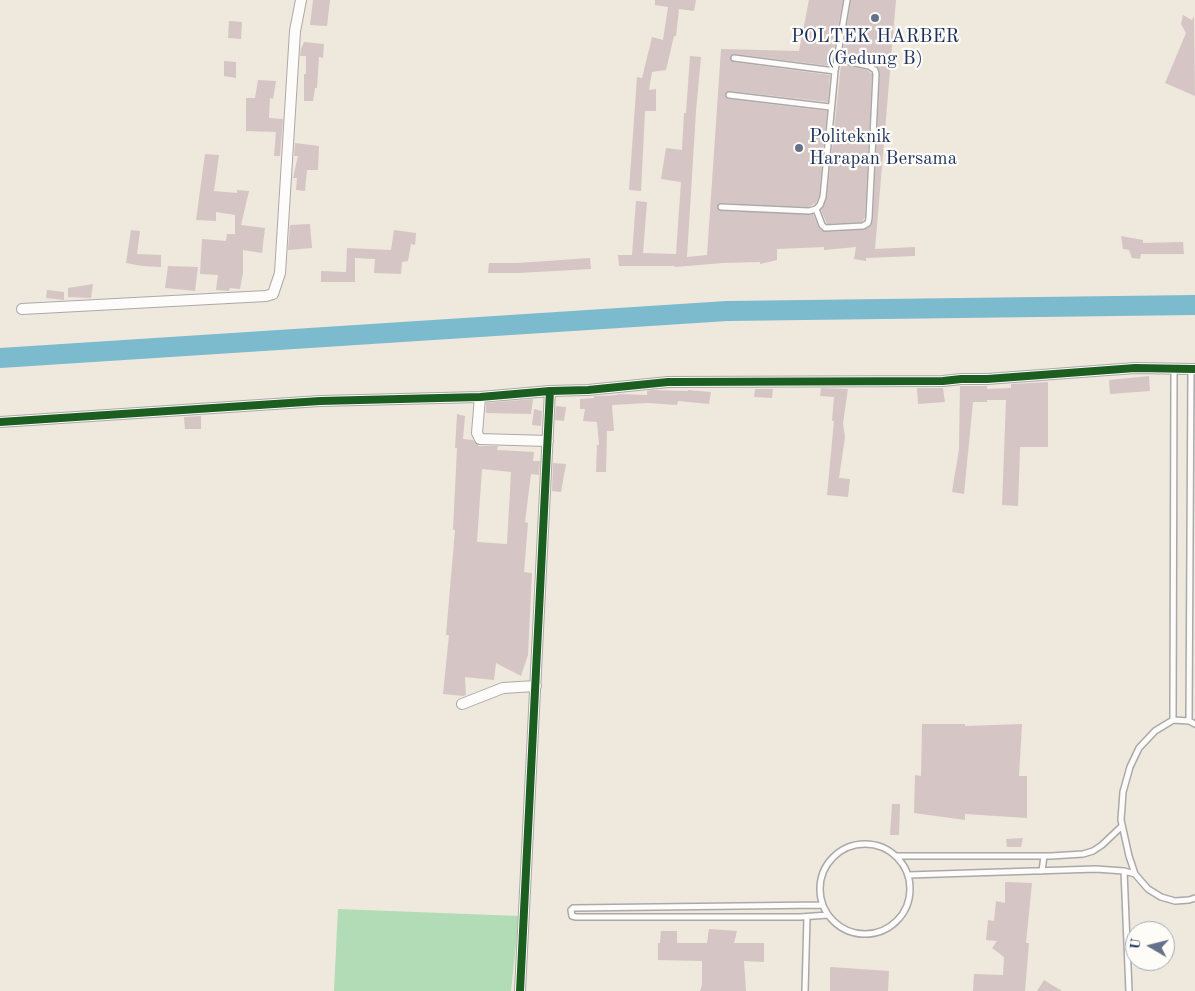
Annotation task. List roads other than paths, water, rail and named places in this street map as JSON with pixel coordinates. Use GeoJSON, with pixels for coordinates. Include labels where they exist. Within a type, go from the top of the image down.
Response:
{"type":"FeatureCollection","features":[{"type":"Feature","properties":{"kind":"street"},"geometry":{"type":"LineString","coordinates":[[22,309],[266,296],[273,294],[280,273],[295,30],[301,0]]}},
{"type":"Feature","properties":{"kind":"street"},"geometry":{"type":"LineString","coordinates":[[0,422],[320,401],[480,397],[588,390],[668,382],[988,379],[1135,368],[1193,369]]}},
{"type":"Feature","properties":{"kind":"street"},"geometry":{"type":"LineString","coordinates":[[520,991],[550,391]]}},
{"type":"Feature","properties":{"kind":"street"},"geometry":{"type":"LineString","coordinates":[[480,397],[476,433],[480,438],[548,441]]}},
{"type":"Feature","properties":{"kind":"street"},"geometry":{"type":"LineString","coordinates":[[462,704],[503,688],[536,686]]}},
{"type":"Feature","properties":{"kind":"lane"},"geometry":{"type":"LineString","coordinates":[[721,207],[809,211],[816,209],[823,197],[830,107],[847,0]]}},
{"type":"Feature","properties":{"kind":"lane"},"geometry":{"type":"LineString","coordinates":[[734,58],[835,72]]}},
{"type":"Feature","properties":{"kind":"lane"},"geometry":{"type":"LineString","coordinates":[[816,209],[825,228],[863,226],[868,223],[876,74],[875,70],[869,66],[837,59]]}},
{"type":"Feature","properties":{"kind":"lane"},"geometry":{"type":"LineString","coordinates":[[729,95],[830,107]]}},
{"type":"Feature","properties":{"kind":"lane"},"geometry":{"type":"LineString","coordinates":[[1173,720],[1174,369]]}},
{"type":"Feature","properties":{"kind":"lane"},"geometry":{"type":"LineString","coordinates":[[1189,721],[1193,369]]}},
{"type":"Feature","properties":{"kind":"lane"},"geometry":{"type":"LineString","coordinates":[[1195,724],[1189,721],[1173,720],[1155,731],[1139,748],[1130,767],[1123,792],[1122,826],[1128,856],[1135,874],[1148,889],[1161,897],[1175,900],[1195,898]]}},
{"type":"Feature","properties":{"kind":"lane"},"geometry":{"type":"LineString","coordinates":[[897,856],[1044,856],[1083,854],[1093,851],[1122,826]]}},
{"type":"Feature","properties":{"kind":"lane"},"geometry":{"type":"LineString","coordinates":[[857,843],[868,843],[888,850],[897,856],[904,865],[910,886],[906,908],[900,917],[883,930],[872,934],[861,934],[841,928],[828,915],[822,905],[819,891],[823,869],[829,860],[837,852],[857,843]]}},
{"type":"Feature","properties":{"kind":"lane"},"geometry":{"type":"LineString","coordinates":[[1042,870],[1044,856]]}},
{"type":"Feature","properties":{"kind":"lane"},"geometry":{"type":"LineString","coordinates":[[908,875],[1096,869],[1124,871],[1135,874]]}},
{"type":"Feature","properties":{"kind":"lane"},"geometry":{"type":"LineString","coordinates":[[1124,871],[1129,991]]}},
{"type":"Feature","properties":{"kind":"lane"},"geometry":{"type":"LineString","coordinates":[[822,905],[573,908],[571,910],[572,916],[576,917],[807,917],[828,915]]}},
{"type":"Feature","properties":{"kind":"lane"},"geometry":{"type":"LineString","coordinates":[[805,991],[807,917]]}},
{"type":"Feature","properties":{"kind":"waterway"},"geometry":{"type":"LineString","coordinates":[[0,358],[727,311],[1195,305]]}},
{"type":"Feature","properties":{"kind":"place","name":"POLTEK HARBER (Gedung B)"},"geometry":{"type":"Point","coordinates":[875,18]}},
{"type":"Feature","properties":{"kind":"place","name":"Politeknik Harapan Bersama"},"geometry":{"type":"Point","coordinates":[799,148]}}]}
